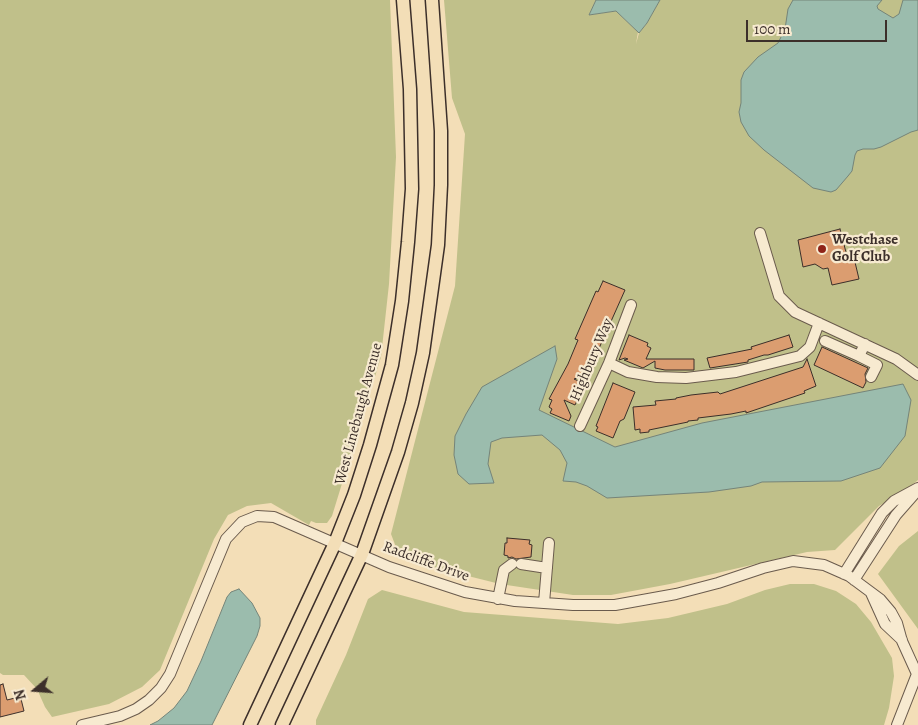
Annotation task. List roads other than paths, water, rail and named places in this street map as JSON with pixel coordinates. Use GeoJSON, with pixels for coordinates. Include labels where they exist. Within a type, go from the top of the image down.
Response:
{"type":"FeatureCollection","features":[{"type":"Feature","properties":{"kind":"main road","name":"West Linebaugh Avenue"},"geometry":{"type":"LineString","coordinates":[[250,725],[335,543],[354,495],[392,364],[402,301],[412,189],[410,89],[403,0]]}},
{"type":"Feature","properties":{"kind":"main road"},"geometry":{"type":"LineString","coordinates":[[282,725],[362,554],[385,492],[412,403],[430,313],[438,245],[441,185],[440,122],[432,0]]}},
{"type":"Feature","properties":{"kind":"street"},"geometry":{"type":"LineString","coordinates":[[760,233],[779,296],[795,312],[896,359],[918,375]]}},
{"type":"Feature","properties":{"kind":"street","name":"Highbury Way"},"geometry":{"type":"LineString","coordinates":[[580,426],[609,363],[631,305]]}},
{"type":"Feature","properties":{"kind":"street"},"geometry":{"type":"LineString","coordinates":[[609,363],[628,372],[657,377],[686,378],[736,372],[800,356],[810,348],[819,323]]}},
{"type":"Feature","properties":{"kind":"street"},"geometry":{"type":"LineString","coordinates":[[825,341],[877,366],[871,377]]}},
{"type":"Feature","properties":{"kind":"street"},"geometry":{"type":"LineString","coordinates":[[859,356],[864,344]]}},
{"type":"Feature","properties":{"kind":"street"},"geometry":{"type":"LineString","coordinates":[[844,574],[882,513],[894,501],[918,489]]}},
{"type":"Feature","properties":{"kind":"street"},"geometry":{"type":"LineString","coordinates":[[854,580],[896,515],[918,489]]}},
{"type":"Feature","properties":{"kind":"street","name":"Radcliffe Drive"},"geometry":{"type":"LineString","coordinates":[[82,725],[120,716],[136,709],[161,688],[170,674],[226,539],[242,522],[257,516],[274,516],[389,567],[465,592],[498,599],[544,604],[615,605],[676,594],[763,568],[793,562],[824,565],[854,580],[870,593],[885,624],[902,641],[917,674],[897,725]]}},
{"type":"Feature","properties":{"kind":"street"},"geometry":{"type":"LineString","coordinates":[[544,604],[549,543]]}},
{"type":"Feature","properties":{"kind":"street"},"geometry":{"type":"LineString","coordinates":[[498,599],[504,570],[517,564],[547,568]]}},
{"type":"Feature","properties":{"kind":"place","name":"Westchase Golf Club"},"geometry":{"type":"Point","coordinates":[822,249]}}]}
